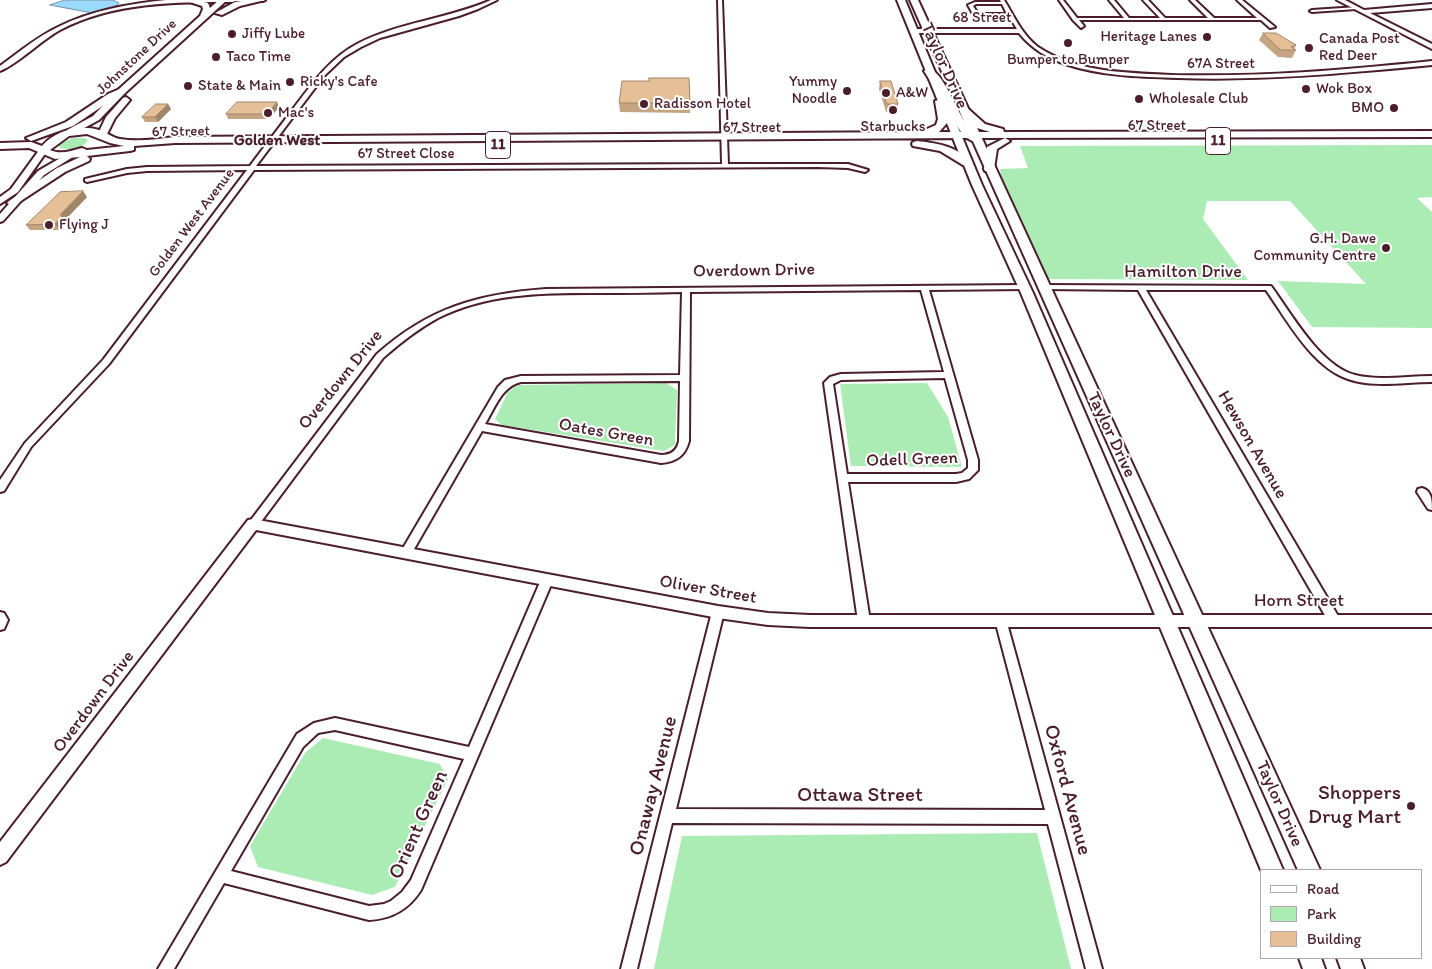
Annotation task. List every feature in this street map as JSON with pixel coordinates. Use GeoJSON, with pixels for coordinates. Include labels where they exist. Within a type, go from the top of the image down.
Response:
{"type":"FeatureCollection","features":[{"type":"Feature","properties":{"kind":"main road"},"geometry":{"type":"LineString","coordinates":[[188,0],[205,5],[207,9],[204,16]]}},
{"type":"Feature","properties":{"kind":"main road","name":"Johnstone Drive"},"geometry":{"type":"LineString","coordinates":[[70,132],[96,118],[122,91],[222,0]]}},
{"type":"Feature","properties":{"kind":"main road","name":"Johnstone Drive"},"geometry":{"type":"LineString","coordinates":[[102,136],[108,123],[125,101],[233,0]]}},
{"type":"Feature","properties":{"kind":"main road"},"geometry":{"type":"LineString","coordinates":[[219,13],[238,4],[262,0]]}},
{"type":"Feature","properties":{"kind":"main road","name":"Taylor Drive"},"geometry":{"type":"LineString","coordinates":[[901,0],[956,139],[1024,287],[1272,869]]}},
{"type":"Feature","properties":{"kind":"main road","name":"Taylor Drive"},"geometry":{"type":"LineString","coordinates":[[914,0],[974,137],[1197,620],[1309,869]]}},
{"type":"Feature","properties":{"kind":"main road"},"geometry":{"type":"LineString","coordinates":[[929,71],[974,137]]}},
{"type":"Feature","properties":{"kind":"main road"},"geometry":{"type":"LineString","coordinates":[[31,138],[72,124],[113,94],[122,91]]}},
{"type":"Feature","properties":{"kind":"main road"},"geometry":{"type":"LineString","coordinates":[[905,136],[940,129],[943,122],[940,101]]}},
{"type":"Feature","properties":{"kind":"main road"},"geometry":{"type":"LineString","coordinates":[[963,109],[984,127],[1004,132],[1036,134]]}},
{"type":"Feature","properties":{"kind":"main road"},"geometry":{"type":"LineString","coordinates":[[108,123],[109,128],[120,134],[175,140]]}},
{"type":"Feature","properties":{"kind":"main road"},"geometry":{"type":"LineString","coordinates":[[40,156],[52,141],[70,132]]}},
{"type":"Feature","properties":{"kind":"main road"},"geometry":{"type":"LineString","coordinates":[[0,141],[70,132],[92,132],[102,136],[93,146],[72,155]]}},
{"type":"Feature","properties":{"kind":"main road","name":"67 Street"},"geometry":{"type":"LineString","coordinates":[[725,140],[890,142],[1036,134],[1432,134]]}},
{"type":"Feature","properties":{"kind":"main road","name":"67 Street"},"geometry":{"type":"LineString","coordinates":[[102,136],[130,143],[175,140],[271,143]]}},
{"type":"Feature","properties":{"kind":"main road","name":"67 Street"},"geometry":{"type":"LineString","coordinates":[[40,156],[72,155],[152,147],[271,143],[725,140],[905,136],[956,139]]}},
{"type":"Feature","properties":{"kind":"main road","name":"67 Street"},"geometry":{"type":"LineString","coordinates":[[974,137],[1005,141],[1432,141]]}},
{"type":"Feature","properties":{"kind":"main road"},"geometry":{"type":"LineString","coordinates":[[989,169],[992,147],[1005,141]]}},
{"type":"Feature","properties":{"kind":"main road"},"geometry":{"type":"LineString","coordinates":[[890,142],[941,147],[956,153],[967,163]]}},
{"type":"Feature","properties":{"kind":"main road"},"geometry":{"type":"LineString","coordinates":[[0,146],[31,145],[40,156]]}},
{"type":"Feature","properties":{"kind":"main road"},"geometry":{"type":"LineString","coordinates":[[0,152],[40,156]]}},
{"type":"Feature","properties":{"kind":"main road"},"geometry":{"type":"LineString","coordinates":[[13,203],[66,167],[106,152]]}},
{"type":"Feature","properties":{"kind":"street"},"geometry":{"type":"LineString","coordinates":[[0,69],[53,32],[91,16],[142,4],[188,0],[262,0]]}},
{"type":"Feature","properties":{"kind":"street","name":"Golden West Avenue"},"geometry":{"type":"LineString","coordinates":[[0,488],[28,445],[106,362],[251,168],[330,67],[346,53],[376,39],[465,13],[496,0]]}},
{"type":"Feature","properties":{"kind":"street"},"geometry":{"type":"LineString","coordinates":[[720,0],[725,165]]}},
{"type":"Feature","properties":{"kind":"street"},"geometry":{"type":"LineString","coordinates":[[1061,0],[1080,26]]}},
{"type":"Feature","properties":{"kind":"street"},"geometry":{"type":"LineString","coordinates":[[1111,0],[1127,18]]}},
{"type":"Feature","properties":{"kind":"street"},"geometry":{"type":"LineString","coordinates":[[1145,0],[1163,18]]}},
{"type":"Feature","properties":{"kind":"street"},"geometry":{"type":"LineString","coordinates":[[1192,0],[1213,19]]}},
{"type":"Feature","properties":{"kind":"street"},"geometry":{"type":"LineString","coordinates":[[1239,0],[1272,27]]}},
{"type":"Feature","properties":{"kind":"street"},"geometry":{"type":"LineString","coordinates":[[1340,0],[1432,47]]}},
{"type":"Feature","properties":{"kind":"street"},"geometry":{"type":"LineString","coordinates":[[1003,2],[975,3],[970,5],[975,13],[979,15],[1012,16]]}},
{"type":"Feature","properties":{"kind":"street","name":"67A Street"},"geometry":{"type":"LineString","coordinates":[[1003,2],[1033,45],[1055,58],[1092,69],[1125,74],[1207,78],[1279,76],[1432,63]]}},
{"type":"Feature","properties":{"kind":"street"},"geometry":{"type":"LineString","coordinates":[[1362,12],[1432,6]]}},
{"type":"Feature","properties":{"kind":"street"},"geometry":{"type":"LineString","coordinates":[[1312,11],[1356,8]]}},
{"type":"Feature","properties":{"kind":"street"},"geometry":{"type":"LineString","coordinates":[[1075,18],[1262,19]]}},
{"type":"Feature","properties":{"kind":"street","name":"68 Street"},"geometry":{"type":"LineString","coordinates":[[913,31],[1022,31]]}},
{"type":"Feature","properties":{"kind":"street"},"geometry":{"type":"LineString","coordinates":[[0,219],[44,171],[72,155]]}},
{"type":"Feature","properties":{"kind":"street"},"geometry":{"type":"LineString","coordinates":[[0,207],[40,156]]}},
{"type":"Feature","properties":{"kind":"street","name":"67 Street Close"},"geometry":{"type":"LineString","coordinates":[[87,180],[140,169],[835,165],[866,170]]}},
{"type":"Feature","properties":{"kind":"street"},"geometry":{"type":"LineString","coordinates":[[0,201],[14,191]]}},
{"type":"Feature","properties":{"kind":"street","name":"Overdown Drive"},"geometry":{"type":"LineString","coordinates":[[0,856],[370,369],[390,347],[423,322],[468,302],[508,294],[546,291],[1024,287]]}},
{"type":"Feature","properties":{"kind":"street","name":"Hamilton Drive"},"geometry":{"type":"LineString","coordinates":[[1043,287],[1268,288],[1321,359],[1333,370],[1359,378],[1432,379]]}},
{"type":"Feature","properties":{"kind":"street","name":"Odell Green"},"geometry":{"type":"LineString","coordinates":[[842,478],[956,478],[971,472],[974,464],[924,288]]}},
{"type":"Feature","properties":{"kind":"street","name":"Hewson Avenue"},"geometry":{"type":"LineString","coordinates":[[1141,288],[1334,620]]}},
{"type":"Feature","properties":{"kind":"street","name":"Oates Green"},"geometry":{"type":"LineString","coordinates":[[481,427],[666,459],[680,453],[683,444],[686,291]]}},
{"type":"Feature","properties":{"kind":"street","name":"Odell Green"},"geometry":{"type":"LineString","coordinates":[[864,621],[827,387],[830,380],[846,376],[950,375]]}},
{"type":"Feature","properties":{"kind":"street"},"geometry":{"type":"LineString","coordinates":[[406,553],[481,427],[501,389],[512,380],[685,378]]}},
{"type":"Feature","properties":{"kind":"street"},"geometry":{"type":"LineString","coordinates":[[1422,492],[1432,506]]}},
{"type":"Feature","properties":{"kind":"street","name":"Oliver Street"},"geometry":{"type":"LineString","coordinates":[[252,524],[718,612],[782,620],[1165,620]]}},
{"type":"Feature","properties":{"kind":"street","name":"Orient Green"},"geometry":{"type":"LineString","coordinates":[[221,875],[369,913],[379,913],[399,906],[416,886],[547,580]]}},
{"type":"Feature","properties":{"kind":"street","name":"Onaway Avenue"},"geometry":{"type":"LineString","coordinates":[[629,969],[718,612]]}},
{"type":"Feature","properties":{"kind":"street"},"geometry":{"type":"LineString","coordinates":[[0,618],[0,624]]}},
{"type":"Feature","properties":{"kind":"street","name":"Oxford Avenue"},"geometry":{"type":"LineString","coordinates":[[1001,620],[1094,969]]}},
{"type":"Feature","properties":{"kind":"street","name":"Horn Street"},"geometry":{"type":"LineString","coordinates":[[1165,620],[1432,620]]}},
{"type":"Feature","properties":{"kind":"street","name":"Orient Green"},"geometry":{"type":"LineString","coordinates":[[166,969],[298,743],[305,735],[318,726],[326,724],[342,725],[472,754]]}},
{"type":"Feature","properties":{"kind":"street","name":"Ottawa Street"},"geometry":{"type":"LineString","coordinates":[[667,816],[1054,817]]}},
{"type":"Feature","properties":{"kind":"green space"},"geometry":{"type":"Polygon","coordinates":[[[72,138],[85,138],[88,140],[83,146],[75,149],[59,147],[60,144],[72,138]]]}},
{"type":"Feature","properties":{"kind":"green space"},"geometry":{"type":"Polygon","coordinates":[[[1432,145],[1432,197],[1417,198],[1432,212],[1432,328],[1312,327],[1278,281],[1366,284],[1290,201],[1207,201],[1203,219],[1248,280],[1047,279],[1003,188],[1000,169],[1028,168],[1020,146],[1432,145]]]}},
{"type":"Feature","properties":{"kind":"green space"},"geometry":{"type":"Polygon","coordinates":[[[666,383],[677,390],[675,445],[664,451],[502,425],[495,419],[508,392],[518,385],[666,383]]]}},
{"type":"Feature","properties":{"kind":"green space"},"geometry":{"type":"Polygon","coordinates":[[[927,383],[948,417],[962,467],[851,466],[840,384],[927,383]]]}},
{"type":"Feature","properties":{"kind":"green space"},"geometry":{"type":"Polygon","coordinates":[[[323,738],[440,764],[448,779],[395,887],[372,895],[258,867],[250,846],[305,753],[323,738]]]}},
{"type":"Feature","properties":{"kind":"green space"},"geometry":{"type":"Polygon","coordinates":[[[1037,833],[1071,969],[654,969],[682,836],[1037,833]]]}},
{"type":"Feature","properties":{"kind":"water"},"geometry":{"type":"Polygon","coordinates":[[[65,0],[113,0],[119,3],[116,6],[92,13],[50,5],[65,0]]]}},
{"type":"Feature","properties":{"kind":"building"},"geometry":{"type":"Polygon","coordinates":[[[1263,33],[1276,33],[1296,45],[1291,47],[1296,50],[1281,50],[1263,33]]]}},
{"type":"Feature","properties":{"kind":"building"},"geometry":{"type":"Polygon","coordinates":[[[649,78],[689,78],[690,103],[619,103],[622,81],[649,81],[649,78]]]}},
{"type":"Feature","properties":{"kind":"building"},"geometry":{"type":"Polygon","coordinates":[[[880,81],[891,81],[898,104],[887,104],[880,81]]]}},
{"type":"Feature","properties":{"kind":"building"},"geometry":{"type":"Polygon","coordinates":[[[237,102],[277,102],[267,114],[226,114],[237,102]]]}},
{"type":"Feature","properties":{"kind":"building"},"geometry":{"type":"Polygon","coordinates":[[[156,104],[168,104],[155,117],[142,117],[156,104]]]}},
{"type":"Feature","properties":{"kind":"building"},"geometry":{"type":"Polygon","coordinates":[[[83,191],[60,215],[63,215],[55,224],[26,225],[60,192],[83,191]]]}},
{"type":"Feature","properties":{"kind":"place","name":"Jiffy Lube"},"geometry":{"type":"Point","coordinates":[232,34]}},
{"type":"Feature","properties":{"kind":"place","name":"Heritage Lanes"},"geometry":{"type":"Point","coordinates":[1207,37]}},
{"type":"Feature","properties":{"kind":"place","name":"Bumper to Bumper"},"geometry":{"type":"Point","coordinates":[1068,43]}},
{"type":"Feature","properties":{"kind":"place","name":"Canada Post Red Deer"},"geometry":{"type":"Point","coordinates":[1309,48]}},
{"type":"Feature","properties":{"kind":"place","name":"Taco Time"},"geometry":{"type":"Point","coordinates":[216,57]}},
{"type":"Feature","properties":{"kind":"place","name":"Ricky's Cafe"},"geometry":{"type":"Point","coordinates":[290,82]}},
{"type":"Feature","properties":{"kind":"place","name":"State & Main"},"geometry":{"type":"Point","coordinates":[188,86]}},
{"type":"Feature","properties":{"kind":"place","name":"Wok Box"},"geometry":{"type":"Point","coordinates":[1306,89]}},
{"type":"Feature","properties":{"kind":"place","name":"Yummy Noodle"},"geometry":{"type":"Point","coordinates":[847,91]}},
{"type":"Feature","properties":{"kind":"place","name":"A&W"},"geometry":{"type":"Point","coordinates":[886,93]}},
{"type":"Feature","properties":{"kind":"place","name":"Wholesale Club"},"geometry":{"type":"Point","coordinates":[1139,99]}},
{"type":"Feature","properties":{"kind":"place","name":"Radisson Hotel"},"geometry":{"type":"Point","coordinates":[644,104]}},
{"type":"Feature","properties":{"kind":"place","name":"BMO"},"geometry":{"type":"Point","coordinates":[1394,108]}},
{"type":"Feature","properties":{"kind":"place","name":"Starbucks"},"geometry":{"type":"Point","coordinates":[893,110]}},
{"type":"Feature","properties":{"kind":"place","name":"Mac's"},"geometry":{"type":"Point","coordinates":[268,113]}},
{"type":"Feature","properties":{"kind":"place","name":"Flying J"},"geometry":{"type":"Point","coordinates":[49,225]}},
{"type":"Feature","properties":{"kind":"place","name":"G.H. Dawe Community Centre"},"geometry":{"type":"Point","coordinates":[1386,248]}},
{"type":"Feature","properties":{"kind":"place","name":"Shoppers Drug Mart"},"geometry":{"type":"Point","coordinates":[1411,806]}},
{"type":"Feature","properties":{"kind":"district","name":"Golden West"},"geometry":{"type":"Point","coordinates":[277,141]}}]}
